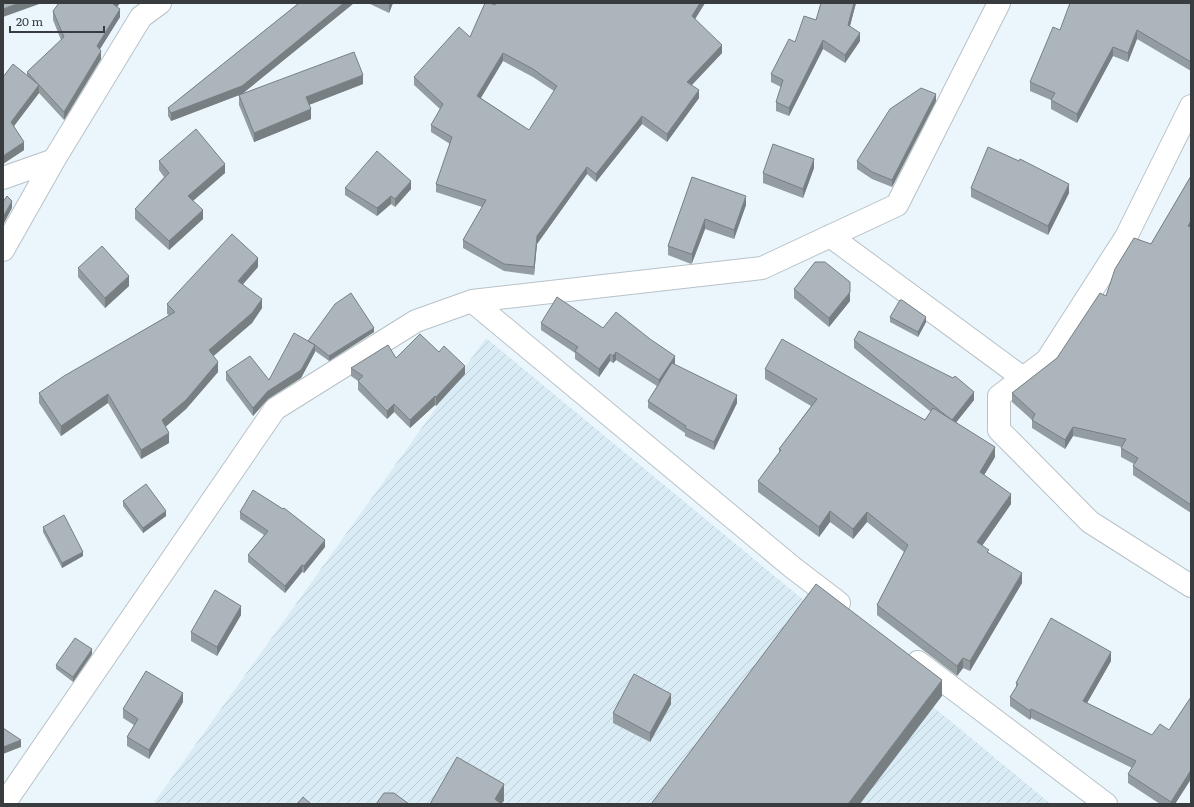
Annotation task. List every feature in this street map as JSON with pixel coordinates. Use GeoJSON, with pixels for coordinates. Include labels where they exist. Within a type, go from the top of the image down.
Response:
{"type":"FeatureCollection","features":[{"type":"Feature","properties":{"kind":"street"},"geometry":{"type":"LineString","coordinates":[[3,250],[54,160],[141,17],[160,3]]}},
{"type":"Feature","properties":{"kind":"street"},"geometry":{"type":"LineString","coordinates":[[4,804],[275,409],[416,320],[472,301],[762,268],[897,205],[999,3]]}},
{"type":"Feature","properties":{"kind":"street"},"geometry":{"type":"LineString","coordinates":[[1191,106],[1126,237],[1047,360],[999,396],[999,430],[1090,522],[1191,586]]}},
{"type":"Feature","properties":{"kind":"street"},"geometry":{"type":"LineString","coordinates":[[3,178],[54,160]]}},
{"type":"Feature","properties":{"kind":"street"},"geometry":{"type":"LineString","coordinates":[[830,236],[1023,378]]}},
{"type":"Feature","properties":{"kind":"street"},"geometry":{"type":"LineString","coordinates":[[472,301],[792,567],[855,614]]}},
{"type":"Feature","properties":{"kind":"street"},"geometry":{"type":"LineString","coordinates":[[905,652],[1106,804]]}},
{"type":"Feature","properties":{"kind":"shaded area"},"geometry":{"type":"Polygon","coordinates":[[[486,338],[1051,804],[153,804],[486,338]]]}},
{"type":"Feature","properties":{"kind":"building"},"geometry":{"type":"Polygon","coordinates":[[[3,3],[19,3],[3,9],[3,3]]]}},
{"type":"Feature","properties":{"kind":"building"},"geometry":{"type":"Polygon","coordinates":[[[59,3],[114,3],[113,4],[120,9],[97,46],[101,51],[64,112],[27,72],[64,37],[53,11],[59,3]]]}},
{"type":"Feature","properties":{"kind":"building"},"geometry":{"type":"Polygon","coordinates":[[[299,3],[344,3],[242,86],[171,113],[168,108],[299,3]]]}},
{"type":"Feature","properties":{"kind":"building"},"geometry":{"type":"Polygon","coordinates":[[[485,3],[495,5],[496,3],[700,3],[692,16],[722,45],[687,82],[699,90],[667,134],[642,116],[596,174],[587,167],[537,236],[534,267],[504,264],[463,240],[486,200],[436,184],[452,137],[431,125],[443,104],[414,77],[459,27],[470,37],[485,3]],[[503,53],[477,96],[529,130],[557,86],[533,69],[503,53]]]}},
{"type":"Feature","properties":{"kind":"building"},"geometry":{"type":"Polygon","coordinates":[[[821,3],[854,3],[848,25],[860,33],[845,55],[823,40],[789,108],[776,102],[783,80],[771,74],[789,39],[795,42],[804,16],[816,20],[821,3]]]}},
{"type":"Feature","properties":{"kind":"building"},"geometry":{"type":"Polygon","coordinates":[[[1070,3],[1191,3],[1191,62],[1137,30],[1128,53],[1113,47],[1077,114],[1051,100],[1055,93],[1030,82],[1053,27],[1060,30],[1070,3]]]}},
{"type":"Feature","properties":{"kind":"building"},"geometry":{"type":"Polygon","coordinates":[[[354,52],[363,75],[306,97],[311,109],[254,133],[239,95],[354,52]]]}},
{"type":"Feature","properties":{"kind":"building"},"geometry":{"type":"Polygon","coordinates":[[[13,64],[39,85],[11,122],[24,142],[3,156],[3,77],[13,64]]]}},
{"type":"Feature","properties":{"kind":"building"},"geometry":{"type":"Polygon","coordinates":[[[921,88],[936,94],[892,180],[872,172],[857,161],[890,109],[921,88]]]}},
{"type":"Feature","properties":{"kind":"building"},"geometry":{"type":"Polygon","coordinates":[[[196,129],[225,164],[188,196],[203,210],[169,241],[135,209],[169,173],[159,161],[196,129]]]}},
{"type":"Feature","properties":{"kind":"building"},"geometry":{"type":"Polygon","coordinates":[[[773,144],[814,159],[803,189],[763,173],[773,144]]]}},
{"type":"Feature","properties":{"kind":"building"},"geometry":{"type":"Polygon","coordinates":[[[988,147],[1019,161],[1020,159],[1069,184],[1048,226],[971,188],[988,147]]]}},
{"type":"Feature","properties":{"kind":"building"},"geometry":{"type":"Polygon","coordinates":[[[377,151],[411,181],[395,199],[391,196],[377,208],[345,188],[377,151]]]}},
{"type":"Feature","properties":{"kind":"building"},"geometry":{"type":"Polygon","coordinates":[[[1191,176],[1191,221],[1188,226],[1191,227],[1191,505],[1133,466],[1138,458],[1121,448],[1126,439],[1073,427],[1065,440],[1032,420],[1035,414],[1012,393],[1057,358],[1100,293],[1106,296],[1115,269],[1134,238],[1151,244],[1191,176]]]}},
{"type":"Feature","properties":{"kind":"building"},"geometry":{"type":"Polygon","coordinates":[[[692,177],[746,196],[734,230],[705,219],[691,254],[668,246],[692,177]]]}},
{"type":"Feature","properties":{"kind":"building"},"geometry":{"type":"Polygon","coordinates":[[[7,196],[12,201],[3,217],[3,202],[7,196]]]}},
{"type":"Feature","properties":{"kind":"building"},"geometry":{"type":"Polygon","coordinates":[[[232,234],[258,258],[238,281],[262,299],[252,313],[209,350],[218,362],[186,400],[162,420],[169,433],[141,450],[108,394],[61,426],[39,393],[64,376],[175,312],[167,304],[232,234]]]}},
{"type":"Feature","properties":{"kind":"building"},"geometry":{"type":"Polygon","coordinates":[[[102,246],[129,276],[105,298],[78,268],[102,246]]]}},
{"type":"Feature","properties":{"kind":"building"},"geometry":{"type":"Polygon","coordinates":[[[815,262],[825,262],[850,282],[850,292],[829,318],[794,289],[815,262]]]}},
{"type":"Feature","properties":{"kind":"building"},"geometry":{"type":"Polygon","coordinates":[[[351,293],[374,328],[329,356],[308,341],[335,304],[351,293]]]}},
{"type":"Feature","properties":{"kind":"building"},"geometry":{"type":"Polygon","coordinates":[[[557,297],[603,328],[616,312],[650,339],[675,356],[659,380],[616,352],[613,356],[610,354],[599,369],[575,351],[578,347],[541,323],[557,297]]]}},
{"type":"Feature","properties":{"kind":"building"},"geometry":{"type":"Polygon","coordinates":[[[900,300],[926,317],[918,332],[890,317],[900,300]]]}},
{"type":"Feature","properties":{"kind":"building"},"geometry":{"type":"Polygon","coordinates":[[[859,331],[953,378],[955,376],[974,392],[952,420],[854,340],[859,331]]]}},
{"type":"Feature","properties":{"kind":"building"},"geometry":{"type":"Polygon","coordinates":[[[294,333],[315,345],[301,370],[268,391],[253,408],[226,372],[250,356],[269,380],[294,333]]]}},
{"type":"Feature","properties":{"kind":"building"},"geometry":{"type":"Polygon","coordinates":[[[420,334],[439,352],[444,346],[465,366],[436,397],[435,396],[410,420],[394,404],[387,411],[358,381],[363,376],[351,368],[388,345],[396,358],[420,334]]]}},
{"type":"Feature","properties":{"kind":"building"},"geometry":{"type":"Polygon","coordinates":[[[782,339],[925,420],[933,408],[995,447],[980,472],[1011,494],[977,542],[989,550],[987,552],[1022,573],[970,661],[963,658],[957,666],[877,605],[908,545],[867,512],[853,529],[830,511],[819,527],[758,481],[781,450],[779,449],[817,399],[765,369],[782,339]]]}},
{"type":"Feature","properties":{"kind":"building"},"geometry":{"type":"Polygon","coordinates":[[[672,363],[737,395],[714,442],[685,428],[686,426],[648,401],[672,363]]]}},
{"type":"Feature","properties":{"kind":"building"},"geometry":{"type":"Polygon","coordinates":[[[146,484],[166,511],[143,528],[123,501],[146,484]]]}},
{"type":"Feature","properties":{"kind":"building"},"geometry":{"type":"Polygon","coordinates":[[[253,490],[283,509],[284,508],[325,540],[304,566],[302,565],[285,586],[248,555],[268,531],[240,512],[253,490]]]}},
{"type":"Feature","properties":{"kind":"building"},"geometry":{"type":"Polygon","coordinates":[[[64,515],[83,552],[62,563],[43,527],[64,515]]]}},
{"type":"Feature","properties":{"kind":"building"},"geometry":{"type":"Polygon","coordinates":[[[816,584],[942,680],[848,804],[651,804],[816,584]]]}},
{"type":"Feature","properties":{"kind":"building"},"geometry":{"type":"Polygon","coordinates":[[[215,590],[241,606],[217,647],[191,632],[215,590]]]}},
{"type":"Feature","properties":{"kind":"building"},"geometry":{"type":"Polygon","coordinates":[[[1051,618],[1111,652],[1083,701],[1152,735],[1160,724],[1169,730],[1191,697],[1191,770],[1171,802],[1128,774],[1136,761],[1031,709],[1030,711],[1010,697],[1051,618]]]}},
{"type":"Feature","properties":{"kind":"building"},"geometry":{"type":"Polygon","coordinates":[[[75,638],[92,649],[73,677],[56,665],[75,638]]]}},
{"type":"Feature","properties":{"kind":"building"},"geometry":{"type":"Polygon","coordinates":[[[146,671],[183,693],[149,750],[127,737],[138,719],[123,709],[146,671]]]}},
{"type":"Feature","properties":{"kind":"building"},"geometry":{"type":"Polygon","coordinates":[[[634,674],[671,694],[650,733],[613,713],[634,674]]]}},
{"type":"Feature","properties":{"kind":"building"},"geometry":{"type":"Polygon","coordinates":[[[3,728],[21,740],[3,747],[3,728]]]}},
{"type":"Feature","properties":{"kind":"building"},"geometry":{"type":"Polygon","coordinates":[[[457,757],[504,784],[495,799],[501,804],[430,804],[457,757]]]}},
{"type":"Feature","properties":{"kind":"building"},"geometry":{"type":"Polygon","coordinates":[[[384,793],[394,793],[409,804],[376,804],[384,793]]]}},
{"type":"Feature","properties":{"kind":"building"},"geometry":{"type":"Polygon","coordinates":[[[303,797],[311,804],[297,804],[303,797]]]}}]}
